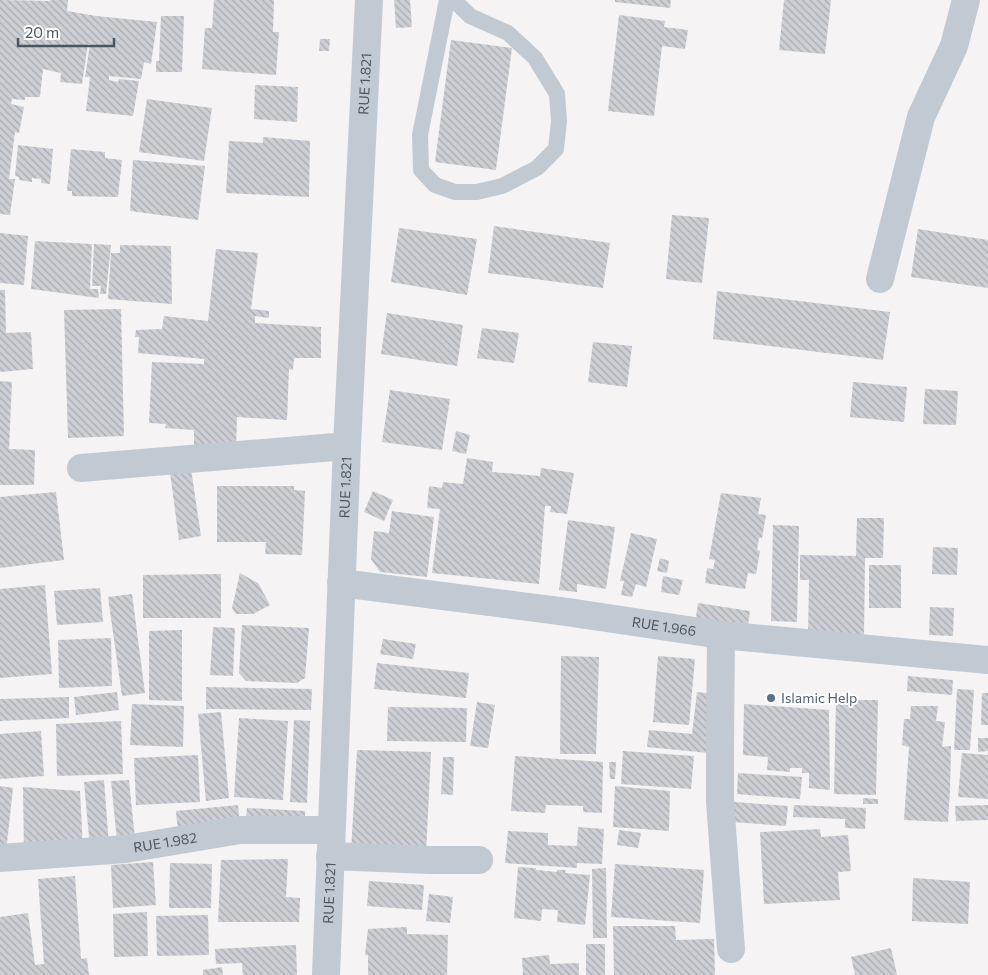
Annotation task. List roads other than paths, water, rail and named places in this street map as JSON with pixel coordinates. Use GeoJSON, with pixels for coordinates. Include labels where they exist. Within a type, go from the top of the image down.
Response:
{"type":"FeatureCollection","features":[{"type":"Feature","properties":{"kind":"street","name":"RUE 1.821"},"geometry":{"type":"LineString","coordinates":[[326,975],[347,446],[369,0]]}},
{"type":"Feature","properties":{"kind":"street"},"geometry":{"type":"LineString","coordinates":[[880,279],[921,117],[954,46],[966,0]]}},
{"type":"Feature","properties":{"kind":"street"},"geometry":{"type":"LineString","coordinates":[[81,468],[347,446]]}},
{"type":"Feature","properties":{"kind":"street","name":"RUE 1.966"},"geometry":{"type":"LineString","coordinates":[[341,583],[721,634],[988,660]]}},
{"type":"Feature","properties":{"kind":"street"},"geometry":{"type":"LineString","coordinates":[[721,634],[720,802],[731,949]]}},
{"type":"Feature","properties":{"kind":"street","name":"RUE 1.982"},"geometry":{"type":"LineString","coordinates":[[0,858],[126,849],[240,830],[430,860],[480,860]]}},
{"type":"Feature","properties":{"kind":"lane"},"geometry":{"type":"LineString","coordinates":[[447,0],[420,135],[421,170],[435,185],[455,192],[477,192],[502,186],[537,168],[556,149],[559,121],[557,94],[535,58],[508,34],[470,16],[454,0]]}},
{"type":"Feature","properties":{"kind":"place","name":"Islamic Help"},"geometry":{"type":"Point","coordinates":[771,698]}}]}
